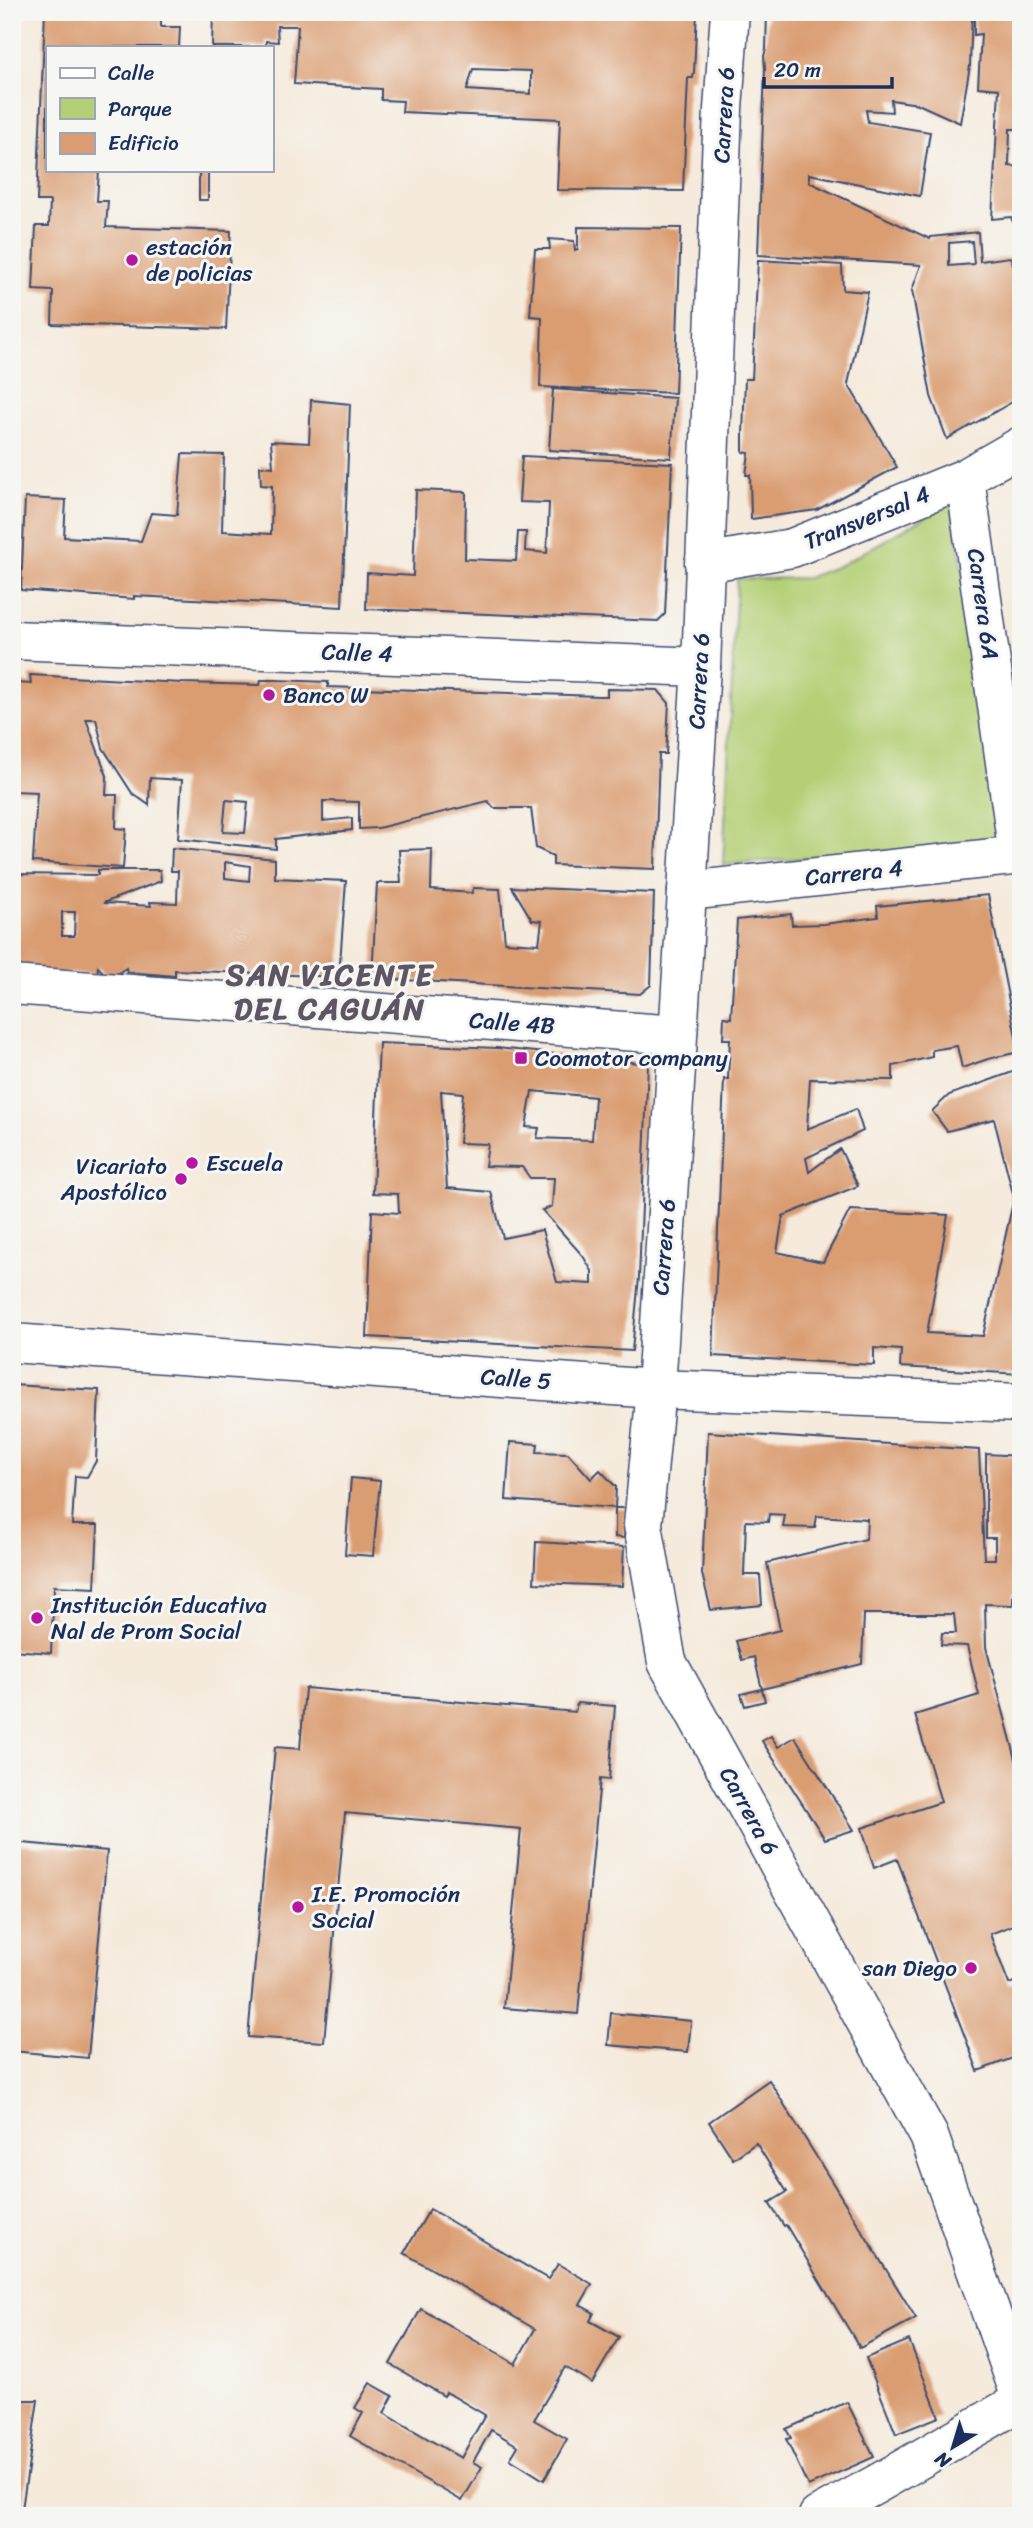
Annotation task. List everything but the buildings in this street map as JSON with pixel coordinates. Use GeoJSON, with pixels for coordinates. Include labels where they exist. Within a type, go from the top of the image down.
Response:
{"type":"FeatureCollection","features":[{"type":"Feature","properties":{"kind":"main road","name":"Carrera 6"},"geometry":{"type":"LineString","coordinates":[[730,12],[722,123],[701,667],[656,1388],[643,1525],[667,1662],[929,2136],[1021,2399]]}},
{"type":"Feature","properties":{"kind":"main road","name":"Transversal 4"},"geometry":{"type":"LineString","coordinates":[[704,563],[792,548],[965,478],[1021,446]]}},
{"type":"Feature","properties":{"kind":"main road","name":"Carrera 6A"},"geometry":{"type":"LineString","coordinates":[[965,478],[1019,855]]}},
{"type":"Feature","properties":{"kind":"main road","name":"Calle 4"},"geometry":{"type":"LineString","coordinates":[[12,640],[701,667]]}},
{"type":"Feature","properties":{"kind":"main road","name":"Carrera 4"},"geometry":{"type":"LineString","coordinates":[[687,891],[1019,855]]}},
{"type":"Feature","properties":{"kind":"main road","name":"Calle 4B"},"geometry":{"type":"LineString","coordinates":[[12,985],[677,1035]]}},
{"type":"Feature","properties":{"kind":"main road","name":"Calle 5"},"geometry":{"type":"LineString","coordinates":[[12,1343],[656,1388],[1021,1403]]}},
{"type":"Feature","properties":{"kind":"main road"},"geometry":{"type":"LineString","coordinates":[[818,2516],[875,2486],[1021,2399]]}},
{"type":"Feature","properties":{"kind":"green space"},"geometry":{"type":"Polygon","coordinates":[[[952,502],[1005,842],[723,865],[737,579],[807,578],[841,565],[952,502]]]}},
{"type":"Feature","properties":{"kind":"place","name":"estación de policias"},"geometry":{"type":"Point","coordinates":[132,260]}},
{"type":"Feature","properties":{"kind":"place","name":"Banco W"},"geometry":{"type":"Point","coordinates":[269,695]}},
{"type":"Feature","properties":{"kind":"place","name":"Coomotor company"},"geometry":{"type":"Point","coordinates":[521,1058]}},
{"type":"Feature","properties":{"kind":"place","name":"Escuela"},"geometry":{"type":"Point","coordinates":[192,1163]}},
{"type":"Feature","properties":{"kind":"place","name":"Vicariato Apostólico"},"geometry":{"type":"Point","coordinates":[181,1179]}},
{"type":"Feature","properties":{"kind":"place","name":"Institución Educativa Nal de Prom Social"},"geometry":{"type":"Point","coordinates":[37,1618]}},
{"type":"Feature","properties":{"kind":"place","name":"I.E. Promoción Social"},"geometry":{"type":"Point","coordinates":[298,1907]}},
{"type":"Feature","properties":{"kind":"place","name":"san Diego"},"geometry":{"type":"Point","coordinates":[971,1968]}},
{"type":"Feature","properties":{"kind":"district","name":"SAN VICENTE DEL CAGUÁN"},"geometry":{"type":"Point","coordinates":[330,992]}}]}
